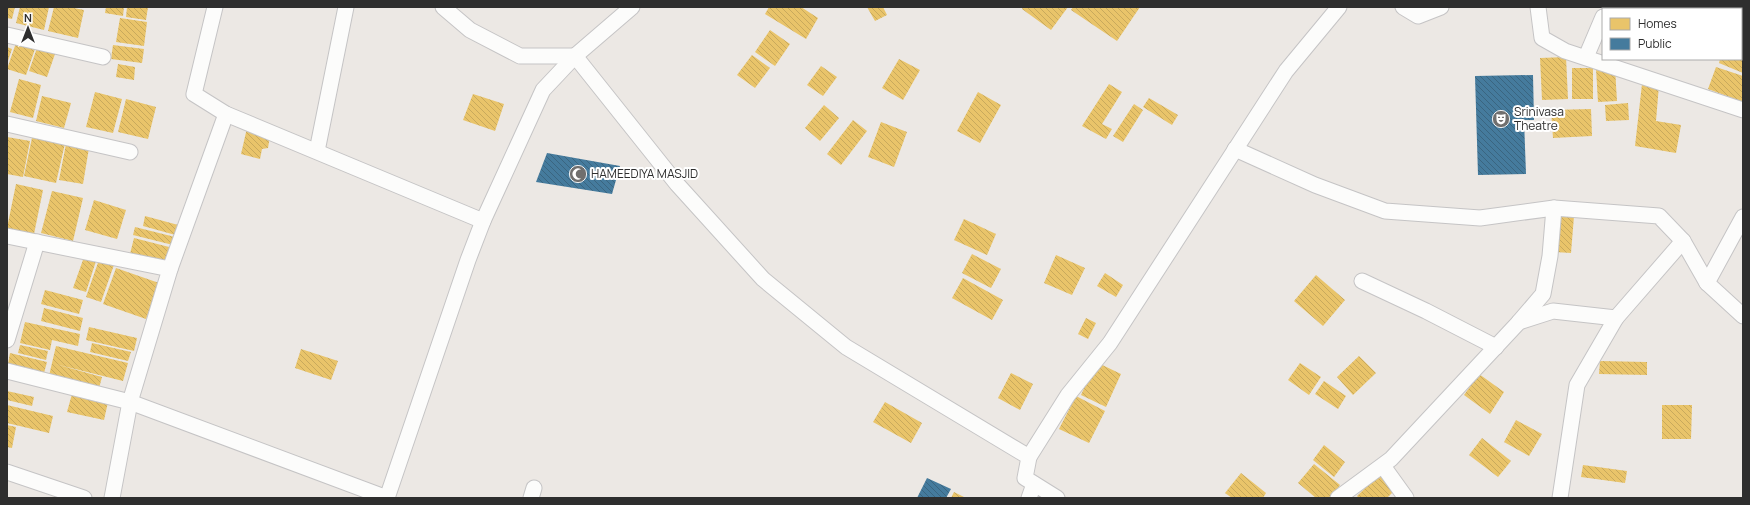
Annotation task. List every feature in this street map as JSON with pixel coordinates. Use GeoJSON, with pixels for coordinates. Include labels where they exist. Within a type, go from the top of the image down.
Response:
{"type":"FeatureCollection","features":[{"type":"Feature","properties":{"kind":"street"},"geometry":{"type":"LineString","coordinates":[[215,7],[194,94],[226,114],[483,221]]}},
{"type":"Feature","properties":{"kind":"street"},"geometry":{"type":"LineString","coordinates":[[317,151],[346,7]]}},
{"type":"Feature","properties":{"kind":"street"},"geometry":{"type":"LineString","coordinates":[[442,7],[470,30],[520,56],[575,56]]}},
{"type":"Feature","properties":{"kind":"street"},"geometry":{"type":"LineString","coordinates":[[7,371],[130,402],[387,498],[468,260],[483,221],[543,90],[575,56],[632,7]]}},
{"type":"Feature","properties":{"kind":"street"},"geometry":{"type":"LineString","coordinates":[[1057,498],[1032,491],[1025,478],[1030,457],[1068,395],[1110,343],[1286,71],[1339,7]]}},
{"type":"Feature","properties":{"kind":"street"},"geometry":{"type":"LineString","coordinates":[[1403,7],[1418,16],[1441,7]]}},
{"type":"Feature","properties":{"kind":"street"},"geometry":{"type":"LineString","coordinates":[[1538,7],[1542,38],[1565,51],[1743,110]]}},
{"type":"Feature","properties":{"kind":"street"},"geometry":{"type":"LineString","coordinates":[[1586,57],[1602,19]]}},
{"type":"Feature","properties":{"kind":"street"},"geometry":{"type":"LineString","coordinates":[[7,34],[103,57]]}},
{"type":"Feature","properties":{"kind":"street"},"geometry":{"type":"LineString","coordinates":[[575,56],[677,184],[763,279],[846,347],[1030,457]]}},
{"type":"Feature","properties":{"kind":"street"},"geometry":{"type":"LineString","coordinates":[[112,498],[130,402],[170,269],[226,114]]}},
{"type":"Feature","properties":{"kind":"street"},"geometry":{"type":"LineString","coordinates":[[7,124],[130,152]]}},
{"type":"Feature","properties":{"kind":"street"},"geometry":{"type":"LineString","coordinates":[[1235,149],[1315,185],[1385,211],[1480,218],[1554,208],[1659,216],[1683,241],[1707,283],[1743,316]]}},
{"type":"Feature","properties":{"kind":"street"},"geometry":{"type":"LineString","coordinates":[[1338,498],[1383,466],[1496,347],[1543,294],[1550,256],[1554,208]]}},
{"type":"Feature","properties":{"kind":"street"},"geometry":{"type":"LineString","coordinates":[[1707,283],[1743,217]]}},
{"type":"Feature","properties":{"kind":"street"},"geometry":{"type":"LineString","coordinates":[[7,236],[170,269]]}},
{"type":"Feature","properties":{"kind":"street"},"geometry":{"type":"LineString","coordinates":[[1560,498],[1577,385],[1616,318],[1683,241]]}},
{"type":"Feature","properties":{"kind":"street"},"geometry":{"type":"LineString","coordinates":[[7,340],[37,242]]}},
{"type":"Feature","properties":{"kind":"street"},"geometry":{"type":"LineString","coordinates":[[1362,281],[1426,311],[1496,347]]}},
{"type":"Feature","properties":{"kind":"street"},"geometry":{"type":"LineString","coordinates":[[1519,322],[1553,311],[1616,318]]}},
{"type":"Feature","properties":{"kind":"street"},"geometry":{"type":"LineString","coordinates":[[1383,466],[1406,498]]}},
{"type":"Feature","properties":{"kind":"street"},"geometry":{"type":"LineString","coordinates":[[7,472],[84,498]]}},
{"type":"Feature","properties":{"kind":"building: Homes"},"geometry":{"type":"Polygon","coordinates":[[[7,7],[15,7],[12,19],[7,18],[7,7]]]}},
{"type":"Feature","properties":{"kind":"building: Homes"},"geometry":{"type":"Polygon","coordinates":[[[20,7],[49,7],[44,30],[16,23],[20,7]]]}},
{"type":"Feature","properties":{"kind":"building: Homes"},"geometry":{"type":"Polygon","coordinates":[[[54,7],[69,7],[84,10],[78,38],[48,31],[54,7]]]}},
{"type":"Feature","properties":{"kind":"building: Homes"},"geometry":{"type":"Polygon","coordinates":[[[106,7],[124,7],[123,16],[105,13],[106,7]]]}},
{"type":"Feature","properties":{"kind":"building: Homes"},"geometry":{"type":"Polygon","coordinates":[[[127,7],[148,7],[146,20],[126,17],[127,7]]]}},
{"type":"Feature","properties":{"kind":"building: Homes"},"geometry":{"type":"Polygon","coordinates":[[[769,7],[801,7],[818,18],[806,39],[765,14],[769,7]]]}},
{"type":"Feature","properties":{"kind":"building: Homes"},"geometry":{"type":"Polygon","coordinates":[[[867,7],[883,7],[887,15],[875,21],[867,7]]]}},
{"type":"Feature","properties":{"kind":"building: Homes"},"geometry":{"type":"Polygon","coordinates":[[[1023,7],[1068,7],[1051,30],[1022,9],[1023,7]]]}},
{"type":"Feature","properties":{"kind":"building: Homes"},"geometry":{"type":"Polygon","coordinates":[[[1073,7],[1140,7],[1117,41],[1071,10],[1073,7]]]}},
{"type":"Feature","properties":{"kind":"building: Homes"},"geometry":{"type":"Polygon","coordinates":[[[120,18],[147,22],[144,46],[116,42],[120,18]]]}},
{"type":"Feature","properties":{"kind":"building: Homes"},"geometry":{"type":"Polygon","coordinates":[[[770,30],[790,44],[775,66],[755,52],[770,30]]]}},
{"type":"Feature","properties":{"kind":"building: Homes"},"geometry":{"type":"Polygon","coordinates":[[[1743,37],[1743,73],[1719,63],[1720,60],[1742,60],[1743,37]]]}},
{"type":"Feature","properties":{"kind":"building: Homes"},"geometry":{"type":"Polygon","coordinates":[[[16,43],[35,49],[26,75],[7,69],[16,43]]]}},
{"type":"Feature","properties":{"kind":"building: Homes"},"geometry":{"type":"Polygon","coordinates":[[[113,45],[144,49],[142,63],[111,59],[113,45]]]}},
{"type":"Feature","properties":{"kind":"building: Homes"},"geometry":{"type":"Polygon","coordinates":[[[7,47],[12,49],[7,64],[7,47]]]}},
{"type":"Feature","properties":{"kind":"building: Homes"},"geometry":{"type":"Polygon","coordinates":[[[37,48],[55,54],[47,77],[29,71],[37,48]]]}},
{"type":"Feature","properties":{"kind":"building: Homes"},"geometry":{"type":"Polygon","coordinates":[[[752,55],[770,68],[755,88],[737,75],[752,55]]]}},
{"type":"Feature","properties":{"kind":"building: Homes"},"geometry":{"type":"Polygon","coordinates":[[[1566,57],[1568,99],[1542,100],[1540,58],[1566,57]]]}},
{"type":"Feature","properties":{"kind":"building: Homes"},"geometry":{"type":"Polygon","coordinates":[[[899,59],[920,70],[903,100],[882,88],[899,59]]]}},
{"type":"Feature","properties":{"kind":"building: Homes"},"geometry":{"type":"Polygon","coordinates":[[[118,64],[135,67],[134,80],[116,77],[118,64]]]}},
{"type":"Feature","properties":{"kind":"building: Homes"},"geometry":{"type":"Polygon","coordinates":[[[821,66],[837,77],[823,96],[807,85],[821,66]]]}},
{"type":"Feature","properties":{"kind":"building: Homes"},"geometry":{"type":"Polygon","coordinates":[[[1716,67],[1743,76],[1743,102],[1708,89],[1716,67]]]}},
{"type":"Feature","properties":{"kind":"building: Homes"},"geometry":{"type":"Polygon","coordinates":[[[1572,68],[1593,68],[1593,99],[1572,99],[1572,68]]]}},
{"type":"Feature","properties":{"kind":"building: Homes"},"geometry":{"type":"Polygon","coordinates":[[[1615,68],[1617,101],[1598,102],[1596,69],[1615,68]]]}},
{"type":"Feature","properties":{"kind":"building: Homes"},"geometry":{"type":"Polygon","coordinates":[[[19,79],[41,85],[33,118],[10,112],[19,79]]]}},
{"type":"Feature","properties":{"kind":"building: Homes"},"geometry":{"type":"Polygon","coordinates":[[[1109,84],[1122,92],[1102,124],[1112,129],[1106,139],[1082,126],[1109,84]]]}},
{"type":"Feature","properties":{"kind":"building: Homes"},"geometry":{"type":"Polygon","coordinates":[[[1642,84],[1659,85],[1656,121],[1681,125],[1676,153],[1635,146],[1642,84]]]}},
{"type":"Feature","properties":{"kind":"building: Homes"},"geometry":{"type":"Polygon","coordinates":[[[95,92],[122,99],[113,133],[86,127],[95,92]]]}},
{"type":"Feature","properties":{"kind":"building: Homes"},"geometry":{"type":"Polygon","coordinates":[[[978,92],[1001,105],[980,143],[957,131],[978,92]]]}},
{"type":"Feature","properties":{"kind":"building: Homes"},"geometry":{"type":"Polygon","coordinates":[[[473,94],[504,104],[495,131],[463,120],[473,94]]]}},
{"type":"Feature","properties":{"kind":"building: Homes"},"geometry":{"type":"Polygon","coordinates":[[[42,96],[71,103],[64,128],[36,121],[42,96]]]}},
{"type":"Feature","properties":{"kind":"building: Homes"},"geometry":{"type":"Polygon","coordinates":[[[1149,98],[1178,115],[1172,125],[1143,107],[1149,98]]]}},
{"type":"Feature","properties":{"kind":"building: Homes"},"geometry":{"type":"Polygon","coordinates":[[[126,99],[156,107],[148,139],[118,132],[126,99]]]}},
{"type":"Feature","properties":{"kind":"building: Homes"},"geometry":{"type":"Polygon","coordinates":[[[1628,103],[1629,120],[1606,121],[1605,105],[1628,103]]]}},
{"type":"Feature","properties":{"kind":"building: Homes"},"geometry":{"type":"Polygon","coordinates":[[[1134,104],[1143,110],[1123,142],[1113,136],[1134,104]]]}},
{"type":"Feature","properties":{"kind":"building: Homes"},"geometry":{"type":"Polygon","coordinates":[[[824,105],[839,118],[820,141],[805,128],[824,105]]]}},
{"type":"Feature","properties":{"kind":"building: Homes"},"geometry":{"type":"Polygon","coordinates":[[[1591,109],[1592,136],[1553,138],[1551,110],[1591,109]]]}},
{"type":"Feature","properties":{"kind":"building: Homes"},"geometry":{"type":"Polygon","coordinates":[[[853,120],[867,131],[841,165],[827,154],[853,120]]]}},
{"type":"Feature","properties":{"kind":"building: Homes"},"geometry":{"type":"Polygon","coordinates":[[[881,122],[907,132],[894,167],[868,157],[881,122]]]}},
{"type":"Feature","properties":{"kind":"building: Homes"},"geometry":{"type":"Polygon","coordinates":[[[247,128],[270,136],[268,148],[262,149],[260,159],[241,154],[247,128]]]}},
{"type":"Feature","properties":{"kind":"building: Homes"},"geometry":{"type":"Polygon","coordinates":[[[33,133],[66,139],[56,183],[24,176],[33,133]]]}},
{"type":"Feature","properties":{"kind":"building: Homes"},"geometry":{"type":"Polygon","coordinates":[[[7,137],[30,141],[23,177],[7,174],[7,137]]]}},
{"type":"Feature","properties":{"kind":"building: Homes"},"geometry":{"type":"Polygon","coordinates":[[[66,144],[89,148],[83,184],[59,180],[66,144]]]}},
{"type":"Feature","properties":{"kind":"building: Homes"},"geometry":{"type":"Polygon","coordinates":[[[16,184],[43,190],[34,234],[7,228],[16,184]]]}},
{"type":"Feature","properties":{"kind":"building: Homes"},"geometry":{"type":"Polygon","coordinates":[[[52,191],[83,198],[73,241],[41,233],[52,191]]]}},
{"type":"Feature","properties":{"kind":"building: Homes"},"geometry":{"type":"Polygon","coordinates":[[[94,200],[126,210],[117,239],[85,230],[94,200]]]}},
{"type":"Feature","properties":{"kind":"building: Homes"},"geometry":{"type":"Polygon","coordinates":[[[1558,215],[1574,216],[1571,253],[1555,252],[1558,215]]]}},
{"type":"Feature","properties":{"kind":"building: Homes"},"geometry":{"type":"Polygon","coordinates":[[[145,216],[182,226],[179,236],[143,226],[145,216]]]}},
{"type":"Feature","properties":{"kind":"building: Homes"},"geometry":{"type":"Polygon","coordinates":[[[964,219],[996,234],[987,255],[954,240],[964,219]]]}},
{"type":"Feature","properties":{"kind":"building: Homes"},"geometry":{"type":"Polygon","coordinates":[[[135,227],[175,237],[173,245],[133,235],[135,227]]]}},
{"type":"Feature","properties":{"kind":"building: Homes"},"geometry":{"type":"Polygon","coordinates":[[[134,238],[173,248],[168,264],[130,254],[134,238]]]}},
{"type":"Feature","properties":{"kind":"building: Homes"},"geometry":{"type":"Polygon","coordinates":[[[972,254],[1001,269],[991,288],[962,273],[972,254]]]}},
{"type":"Feature","properties":{"kind":"building: Homes"},"geometry":{"type":"Polygon","coordinates":[[[1056,255],[1085,268],[1072,295],[1044,283],[1056,255]]]}},
{"type":"Feature","properties":{"kind":"building: Homes"},"geometry":{"type":"Polygon","coordinates":[[[84,257],[96,261],[86,292],[73,288],[84,257]]]}},
{"type":"Feature","properties":{"kind":"building: Homes"},"geometry":{"type":"Polygon","coordinates":[[[100,257],[115,262],[101,302],[86,297],[100,257]]]}},
{"type":"Feature","properties":{"kind":"building: Homes"},"geometry":{"type":"Polygon","coordinates":[[[116,268],[159,283],[146,319],[103,304],[116,268]]]}},
{"type":"Feature","properties":{"kind":"building: Homes"},"geometry":{"type":"Polygon","coordinates":[[[1105,273],[1123,285],[1116,297],[1097,286],[1105,273]]]}},
{"type":"Feature","properties":{"kind":"building: Homes"},"geometry":{"type":"Polygon","coordinates":[[[1316,275],[1345,300],[1323,326],[1294,301],[1316,275]]]}},
{"type":"Feature","properties":{"kind":"building: Homes"},"geometry":{"type":"Polygon","coordinates":[[[963,278],[1003,300],[992,320],[952,298],[963,278]]]}},
{"type":"Feature","properties":{"kind":"building: Homes"},"geometry":{"type":"Polygon","coordinates":[[[45,290],[83,300],[79,314],[41,304],[45,290]]]}},
{"type":"Feature","properties":{"kind":"building: Homes"},"geometry":{"type":"Polygon","coordinates":[[[44,308],[83,318],[80,331],[41,321],[44,308]]]}},
{"type":"Feature","properties":{"kind":"building: Homes"},"geometry":{"type":"Polygon","coordinates":[[[1086,318],[1096,323],[1088,339],[1078,334],[1086,318]]]}},
{"type":"Feature","properties":{"kind":"building: Homes"},"geometry":{"type":"Polygon","coordinates":[[[25,322],[80,334],[78,346],[52,340],[50,350],[20,343],[25,322]]]}},
{"type":"Feature","properties":{"kind":"building: Homes"},"geometry":{"type":"Polygon","coordinates":[[[89,327],[137,338],[134,351],[86,340],[89,327]]]}},
{"type":"Feature","properties":{"kind":"building: Homes"},"geometry":{"type":"Polygon","coordinates":[[[92,343],[131,352],[128,361],[90,352],[92,343]]]}},
{"type":"Feature","properties":{"kind":"building: Homes"},"geometry":{"type":"Polygon","coordinates":[[[20,345],[48,351],[46,360],[18,353],[20,345]]]}},
{"type":"Feature","properties":{"kind":"building: Homes"},"geometry":{"type":"Polygon","coordinates":[[[56,346],[128,363],[123,381],[55,364],[102,377],[98,392],[48,380],[56,346]]]}},
{"type":"Feature","properties":{"kind":"building: Homes"},"geometry":{"type":"Polygon","coordinates":[[[301,349],[338,361],[331,380],[295,368],[301,349]]]}},
{"type":"Feature","properties":{"kind":"building: Homes"},"geometry":{"type":"Polygon","coordinates":[[[10,353],[47,362],[44,373],[8,364],[10,353]]]}},
{"type":"Feature","properties":{"kind":"building: Homes"},"geometry":{"type":"Polygon","coordinates":[[[1359,356],[1376,373],[1353,395],[1337,377],[1359,356]]]}},
{"type":"Feature","properties":{"kind":"building: Homes"},"geometry":{"type":"Polygon","coordinates":[[[1600,361],[1647,362],[1647,375],[1599,374],[1600,361]]]}},
{"type":"Feature","properties":{"kind":"building: Homes"},"geometry":{"type":"Polygon","coordinates":[[[1096,362],[1121,374],[1106,407],[1081,395],[1096,362]]]}},
{"type":"Feature","properties":{"kind":"building: Homes"},"geometry":{"type":"Polygon","coordinates":[[[1300,363],[1321,377],[1309,395],[1288,380],[1300,363]]]}},
{"type":"Feature","properties":{"kind":"building: Homes"},"geometry":{"type":"Polygon","coordinates":[[[1011,373],[1033,384],[1020,410],[998,398],[1011,373]]]}},
{"type":"Feature","properties":{"kind":"building: Homes"},"geometry":{"type":"Polygon","coordinates":[[[1479,374],[1504,392],[1490,414],[1464,395],[1479,374]]]}},
{"type":"Feature","properties":{"kind":"building: Homes"},"geometry":{"type":"Polygon","coordinates":[[[1324,381],[1346,396],[1338,409],[1315,394],[1324,381]]]}},
{"type":"Feature","properties":{"kind":"building: Homes"},"geometry":{"type":"Polygon","coordinates":[[[7,391],[34,397],[32,406],[7,400],[7,391]]]}},
{"type":"Feature","properties":{"kind":"building: Homes"},"geometry":{"type":"Polygon","coordinates":[[[72,394],[108,402],[104,420],[67,412],[72,394]]]}},
{"type":"Feature","properties":{"kind":"building: Homes"},"geometry":{"type":"Polygon","coordinates":[[[1076,396],[1105,411],[1089,443],[1059,429],[1076,396]]]}},
{"type":"Feature","properties":{"kind":"building: Homes"},"geometry":{"type":"Polygon","coordinates":[[[885,402],[922,423],[911,443],[873,422],[885,402]]]}},
{"type":"Feature","properties":{"kind":"building: Homes"},"geometry":{"type":"Polygon","coordinates":[[[7,405],[53,416],[49,433],[7,423],[7,405]]]}},
{"type":"Feature","properties":{"kind":"building: Homes"},"geometry":{"type":"Polygon","coordinates":[[[1662,405],[1692,405],[1691,439],[1662,439],[1662,405]]]}},
{"type":"Feature","properties":{"kind":"building: Homes"},"geometry":{"type":"Polygon","coordinates":[[[1516,420],[1542,434],[1529,456],[1504,442],[1516,420]]]}},
{"type":"Feature","properties":{"kind":"building: Homes"},"geometry":{"type":"Polygon","coordinates":[[[7,425],[16,427],[12,448],[7,447],[7,425]]]}},
{"type":"Feature","properties":{"kind":"building: Homes"},"geometry":{"type":"Polygon","coordinates":[[[1482,438],[1511,461],[1498,477],[1469,455],[1482,438]]]}},
{"type":"Feature","properties":{"kind":"building: Homes"},"geometry":{"type":"Polygon","coordinates":[[[1324,445],[1345,462],[1334,477],[1313,460],[1324,445]]]}},
{"type":"Feature","properties":{"kind":"building: Homes"},"geometry":{"type":"Polygon","coordinates":[[[1314,464],[1340,485],[1330,498],[1316,498],[1298,483],[1314,464]]]}},
{"type":"Feature","properties":{"kind":"building: Homes"},"geometry":{"type":"Polygon","coordinates":[[[1583,465],[1627,471],[1625,483],[1581,477],[1583,465]]]}},
{"type":"Feature","properties":{"kind":"building: Homes"},"geometry":{"type":"Polygon","coordinates":[[[1385,469],[1400,485],[1387,498],[1359,498],[1357,496],[1385,469]]]}},
{"type":"Feature","properties":{"kind":"building: Homes"},"geometry":{"type":"Polygon","coordinates":[[[1241,473],[1266,493],[1263,498],[1232,498],[1225,493],[1241,473]]]}},
{"type":"Feature","properties":{"kind":"building: Homes"},"geometry":{"type":"Polygon","coordinates":[[[954,492],[966,498],[951,498],[954,492]]]}},
{"type":"Feature","properties":{"kind":"building: Public"},"geometry":{"type":"Polygon","coordinates":[[[1533,75],[1534,120],[1524,120],[1526,174],[1478,175],[1475,76],[1533,75]]]}},
{"type":"Feature","properties":{"kind":"building: Public","name":"HAMEEDIYA MASJID"},"geometry":{"type":"Polygon","coordinates":[[[547,153],[620,166],[612,194],[536,182],[547,153]]]}},
{"type":"Feature","properties":{"kind":"building: Public"},"geometry":{"type":"Polygon","coordinates":[[[927,478],[951,489],[946,498],[917,498],[927,478]]]}},
{"type":"Feature","properties":{"kind":"place","name":"Srinivasa Theatre"},"geometry":{"type":"Point","coordinates":[1501,119]}},
{"type":"Feature","properties":{"kind":"place","name":"HAMEEDIYA MASJID"},"geometry":{"type":"Point","coordinates":[578,174]}}]}
